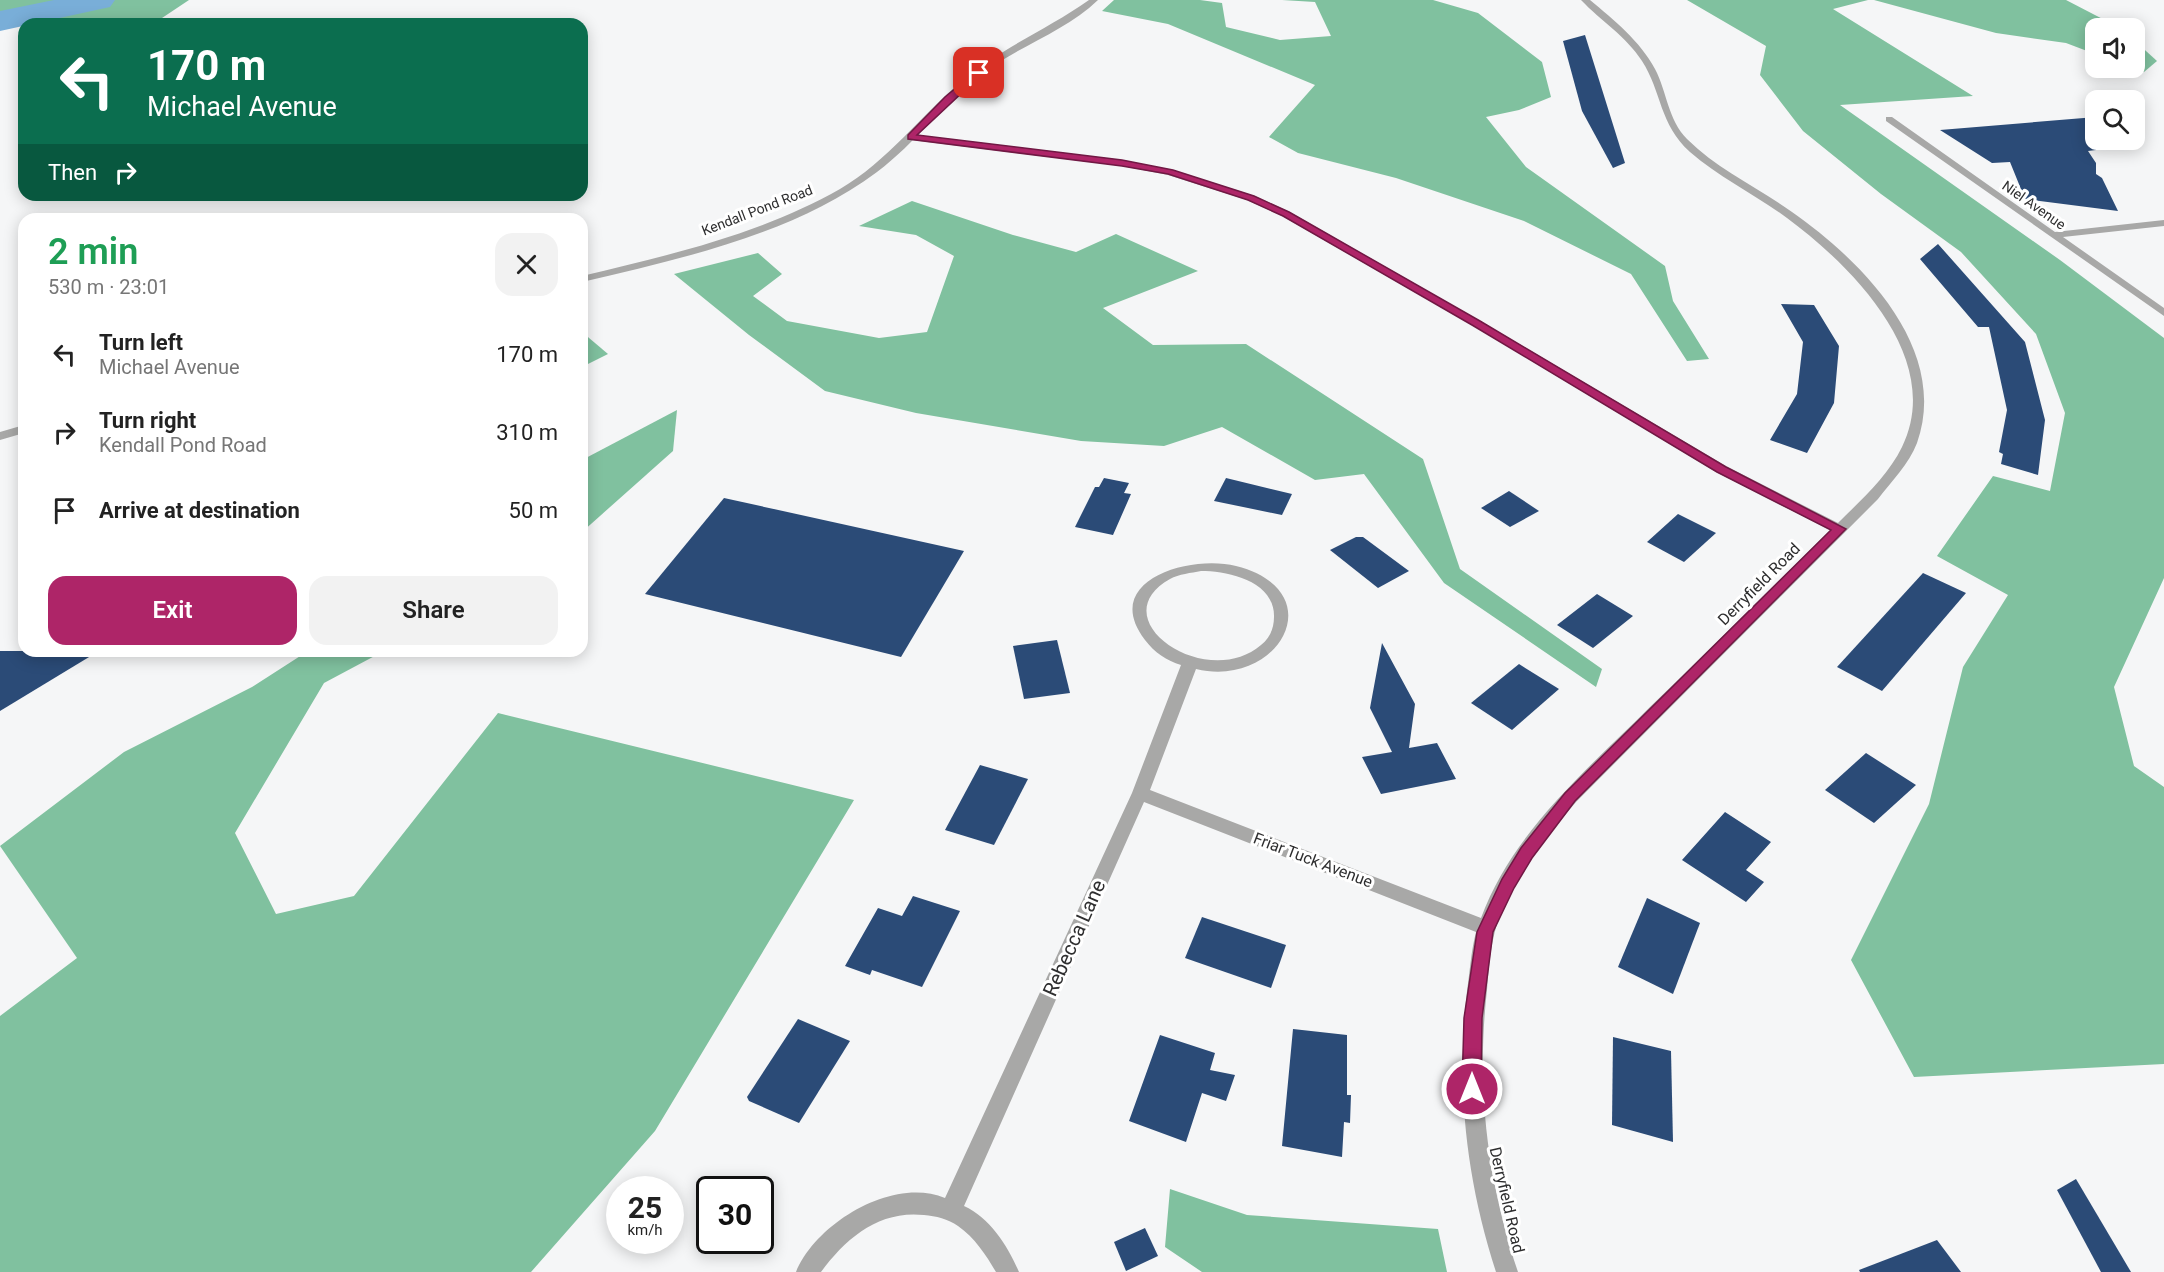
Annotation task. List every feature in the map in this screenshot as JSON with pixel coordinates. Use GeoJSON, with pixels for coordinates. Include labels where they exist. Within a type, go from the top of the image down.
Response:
{"type":"FeatureCollection","features":[{"type":"Feature","properties":{"kind":"street","name":"Kendall Pond Road"},"geometry":{"type":"LineString","coordinates":[[588,277],[709,246],[788,217],[851,186],[874,170],[911,137],[967,81],[1075,15],[1094,0]]}},
{"type":"Feature","properties":{"kind":"street","name":"Derryfield Road"},"geometry":{"type":"LineString","coordinates":[[1507,1272],[1479,1174],[1472,1112],[1473,1018],[1487,928],[1508,884],[1527,853],[1570,797],[1873,496],[1910,444],[1917,422],[1916,375],[1900,332],[1869,287],[1827,244],[1791,215],[1714,164],[1682,138],[1663,108],[1647,62],[1632,42],[1585,0]]}},
{"type":"Feature","properties":{"kind":"street","name":"Niel Avenue"},"geometry":{"type":"LineString","coordinates":[[1889,119],[2164,313]]}},
{"type":"Feature","properties":{"kind":"street"},"geometry":{"type":"LineString","coordinates":[[911,137],[1122,163],[1170,172],[1251,198],[1286,214],[1476,323],[1721,469],[1839,529]]}},
{"type":"Feature","properties":{"kind":"street"},"geometry":{"type":"LineString","coordinates":[[2052,235],[2164,223]]}},
{"type":"Feature","properties":{"kind":"street"},"geometry":{"type":"LineString","coordinates":[[0,436],[18,431]]}},
{"type":"Feature","properties":{"kind":"street"},"geometry":{"type":"LineString","coordinates":[[1215,566],[1255,578],[1274,595],[1283,615],[1282,626],[1279,636],[1263,653],[1251,659],[1222,666],[1190,663],[1165,652],[1147,636],[1141,627],[1139,607],[1142,598],[1155,582],[1188,567],[1215,566]]}},
{"type":"Feature","properties":{"kind":"street","name":"Rebecca Lane"},"geometry":{"type":"LineString","coordinates":[[951,1210],[1140,793],[1190,663]]}},
{"type":"Feature","properties":{"kind":"street","name":"Friar Tuck Avenue"},"geometry":{"type":"LineString","coordinates":[[1140,793],[1487,928]]}},
{"type":"Feature","properties":{"kind":"street"},"geometry":{"type":"LineString","coordinates":[[807,1272],[819,1252],[852,1221],[871,1211],[911,1203],[951,1210],[970,1220],[986,1234],[1000,1252],[1008,1272]]}},
{"type":"Feature","properties":{"kind":"green space"},"geometry":{"type":"Polygon","coordinates":[[[0,0],[189,0],[162,18],[18,18],[18,24],[0,29],[0,0]]]}},
{"type":"Feature","properties":{"kind":"green space"},"geometry":{"type":"Polygon","coordinates":[[[1114,0],[1200,0],[1222,3],[1226,27],[1280,40],[1331,36],[1315,2],[1282,0],[1433,0],[1478,13],[1542,62],[1551,97],[1519,110],[1486,117],[1526,167],[1665,266],[1673,301],[1709,359],[1687,361],[1631,274],[1524,221],[1396,178],[1298,153],[1269,137],[1315,85],[1168,24],[1102,11],[1114,0]]]}},
{"type":"Feature","properties":{"kind":"green space"},"geometry":{"type":"Polygon","coordinates":[[[1687,0],[1868,0],[1833,9],[1973,96],[1840,105],[2060,260],[2164,338],[2164,578],[2114,687],[2134,766],[2164,787],[2164,1064],[1914,1077],[1851,960],[1929,804],[1963,667],[2008,595],[1937,556],[1993,476],[2050,491],[2065,413],[2036,334],[1961,252],[1881,194],[1803,131],[1760,75],[1766,46],[1687,0]]]}},
{"type":"Feature","properties":{"kind":"green space"},"geometry":{"type":"Polygon","coordinates":[[[1874,0],[2066,0],[2101,18],[2085,18],[2085,50],[2066,43],[1996,33],[1874,0]]]}},
{"type":"Feature","properties":{"kind":"green space"},"geometry":{"type":"Polygon","coordinates":[[[2145,50],[2157,61],[2145,71],[2145,50]]]}},
{"type":"Feature","properties":{"kind":"green space"},"geometry":{"type":"Polygon","coordinates":[[[912,201],[1013,235],[1076,252],[1116,234],[1198,271],[1103,308],[1153,345],[1246,344],[1423,459],[1460,569],[1602,669],[1596,687],[1444,583],[1364,474],[1315,480],[1222,427],[1164,446],[1081,441],[916,413],[825,391],[749,335],[674,274],[758,253],[782,274],[753,296],[787,321],[879,338],[927,332],[954,256],[916,235],[859,226],[912,201]]]}},
{"type":"Feature","properties":{"kind":"green space"},"geometry":{"type":"Polygon","coordinates":[[[588,337],[608,354],[588,364],[588,337]]]}},
{"type":"Feature","properties":{"kind":"green space"},"geometry":{"type":"Polygon","coordinates":[[[677,410],[673,451],[588,527],[588,457],[677,410]]]}},
{"type":"Feature","properties":{"kind":"green space"},"geometry":{"type":"Polygon","coordinates":[[[299,657],[373,657],[324,683],[235,833],[276,914],[354,896],[498,713],[854,800],[655,1131],[615,1176],[606,1176],[606,1187],[531,1272],[0,1272],[0,1016],[77,958],[0,846],[124,752],[252,687],[299,657]]]}},
{"type":"Feature","properties":{"kind":"green space"},"geometry":{"type":"Polygon","coordinates":[[[1170,1189],[1247,1215],[1438,1229],[1447,1272],[1202,1272],[1165,1247],[1170,1189]]]}},
{"type":"Feature","properties":{"kind":"building"},"geometry":{"type":"Polygon","coordinates":[[[1585,35],[1625,163],[1613,168],[1582,111],[1563,41],[1585,35]]]}},
{"type":"Feature","properties":{"kind":"building"},"geometry":{"type":"Polygon","coordinates":[[[2085,118],[2085,150],[2096,150],[2088,151],[2096,163],[2096,174],[2102,178],[2118,211],[2025,199],[2010,162],[1992,163],[1940,130],[2085,118]]]}},
{"type":"Feature","properties":{"kind":"building"},"geometry":{"type":"Polygon","coordinates":[[[1938,244],[2025,342],[2045,420],[2038,475],[2001,464],[2003,454],[1999,452],[2007,410],[1989,327],[1978,327],[1920,259],[1938,244]]]}},
{"type":"Feature","properties":{"kind":"building"},"geometry":{"type":"Polygon","coordinates":[[[1781,304],[1814,305],[1839,346],[1834,403],[1807,453],[1770,440],[1797,394],[1803,342],[1781,304]]]}},
{"type":"Feature","properties":{"kind":"building"},"geometry":{"type":"Polygon","coordinates":[[[1104,478],[1129,483],[1124,493],[1131,494],[1113,535],[1075,527],[1095,487],[1099,487],[1104,478]]]}},
{"type":"Feature","properties":{"kind":"building"},"geometry":{"type":"Polygon","coordinates":[[[1226,478],[1292,494],[1282,515],[1214,501],[1226,478]]]}},
{"type":"Feature","properties":{"kind":"building"},"geometry":{"type":"Polygon","coordinates":[[[1509,491],[1539,511],[1510,527],[1481,508],[1509,491]]]}},
{"type":"Feature","properties":{"kind":"building"},"geometry":{"type":"Polygon","coordinates":[[[724,498],[964,551],[901,657],[645,594],[724,498]]]}},
{"type":"Feature","properties":{"kind":"building"},"geometry":{"type":"Polygon","coordinates":[[[1678,514],[1716,533],[1684,562],[1647,542],[1678,514]]]}},
{"type":"Feature","properties":{"kind":"building"},"geometry":{"type":"Polygon","coordinates":[[[1356,537],[1363,537],[1409,571],[1378,588],[1330,550],[1356,537]]]}},
{"type":"Feature","properties":{"kind":"building"},"geometry":{"type":"Polygon","coordinates":[[[1923,573],[1966,593],[1882,691],[1837,667],[1923,573]]]}},
{"type":"Feature","properties":{"kind":"building"},"geometry":{"type":"Polygon","coordinates":[[[1597,594],[1633,616],[1593,648],[1557,625],[1597,594]]]}},
{"type":"Feature","properties":{"kind":"building"},"geometry":{"type":"Polygon","coordinates":[[[1057,640],[1070,693],[1024,699],[1013,646],[1057,640]]]}},
{"type":"Feature","properties":{"kind":"building"},"geometry":{"type":"Polygon","coordinates":[[[1382,643],[1415,704],[1409,748],[1437,743],[1456,779],[1381,794],[1362,757],[1392,752],[1370,708],[1382,643]]]}},
{"type":"Feature","properties":{"kind":"building"},"geometry":{"type":"Polygon","coordinates":[[[0,651],[18,651],[18,657],[89,657],[0,711],[0,651]]]}},
{"type":"Feature","properties":{"kind":"building"},"geometry":{"type":"Polygon","coordinates":[[[1519,664],[1559,689],[1512,730],[1471,703],[1519,664]]]}},
{"type":"Feature","properties":{"kind":"building"},"geometry":{"type":"Polygon","coordinates":[[[1866,753],[1916,785],[1874,823],[1825,790],[1866,753]]]}},
{"type":"Feature","properties":{"kind":"building"},"geometry":{"type":"Polygon","coordinates":[[[980,765],[1028,779],[994,845],[945,830],[980,765]]]}},
{"type":"Feature","properties":{"kind":"building"},"geometry":{"type":"Polygon","coordinates":[[[1725,812],[1771,842],[1746,870],[1764,882],[1746,902],[1682,860],[1725,812]]]}},
{"type":"Feature","properties":{"kind":"building"},"geometry":{"type":"Polygon","coordinates":[[[913,896],[960,911],[922,987],[872,970],[870,975],[845,966],[878,908],[902,916],[913,896]]]}},
{"type":"Feature","properties":{"kind":"building"},"geometry":{"type":"Polygon","coordinates":[[[1647,898],[1700,923],[1673,994],[1618,967],[1647,898]]]}},
{"type":"Feature","properties":{"kind":"building"},"geometry":{"type":"Polygon","coordinates":[[[1202,917],[1286,945],[1271,988],[1185,958],[1202,917]]]}},
{"type":"Feature","properties":{"kind":"building"},"geometry":{"type":"Polygon","coordinates":[[[798,1019],[850,1041],[799,1123],[749,1101],[747,1097],[798,1019]]]}},
{"type":"Feature","properties":{"kind":"building"},"geometry":{"type":"Polygon","coordinates":[[[1293,1029],[1347,1035],[1347,1095],[1351,1095],[1350,1123],[1344,1122],[1342,1157],[1282,1146],[1293,1029]]]}},
{"type":"Feature","properties":{"kind":"building"},"geometry":{"type":"Polygon","coordinates":[[[1160,1035],[1215,1053],[1210,1070],[1235,1075],[1226,1101],[1202,1093],[1186,1142],[1129,1121],[1160,1035]]]}},
{"type":"Feature","properties":{"kind":"building"},"geometry":{"type":"Polygon","coordinates":[[[1613,1037],[1671,1051],[1673,1142],[1612,1125],[1613,1037]]]}},
{"type":"Feature","properties":{"kind":"building"},"geometry":{"type":"Polygon","coordinates":[[[2076,1179],[2131,1272],[2101,1272],[2057,1190],[2076,1179]]]}},
{"type":"Feature","properties":{"kind":"building"},"geometry":{"type":"Polygon","coordinates":[[[1145,1228],[1158,1256],[1126,1271],[1114,1242],[1145,1228]]]}},
{"type":"Feature","properties":{"kind":"building"},"geometry":{"type":"Polygon","coordinates":[[[1937,1240],[1961,1272],[1860,1272],[1859,1270],[1937,1240]]]}},
{"type":"Feature","properties":{"kind":"waterway"},"geometry":{"type":"LineString","coordinates":[[0,21],[99,0]]}},
{"type":"Feature","properties":{"kind":"route"},"geometry":{"type":"LineString","coordinates":[[979,73],[967,81],[911,137],[1122,163],[1170,172],[1214,184],[1251,198],[1286,214],[1476,323],[1721,469],[1839,529],[1570,797],[1546,825],[1527,853],[1508,884],[1485,932],[1473,1018],[1472,1089]]}}]}
